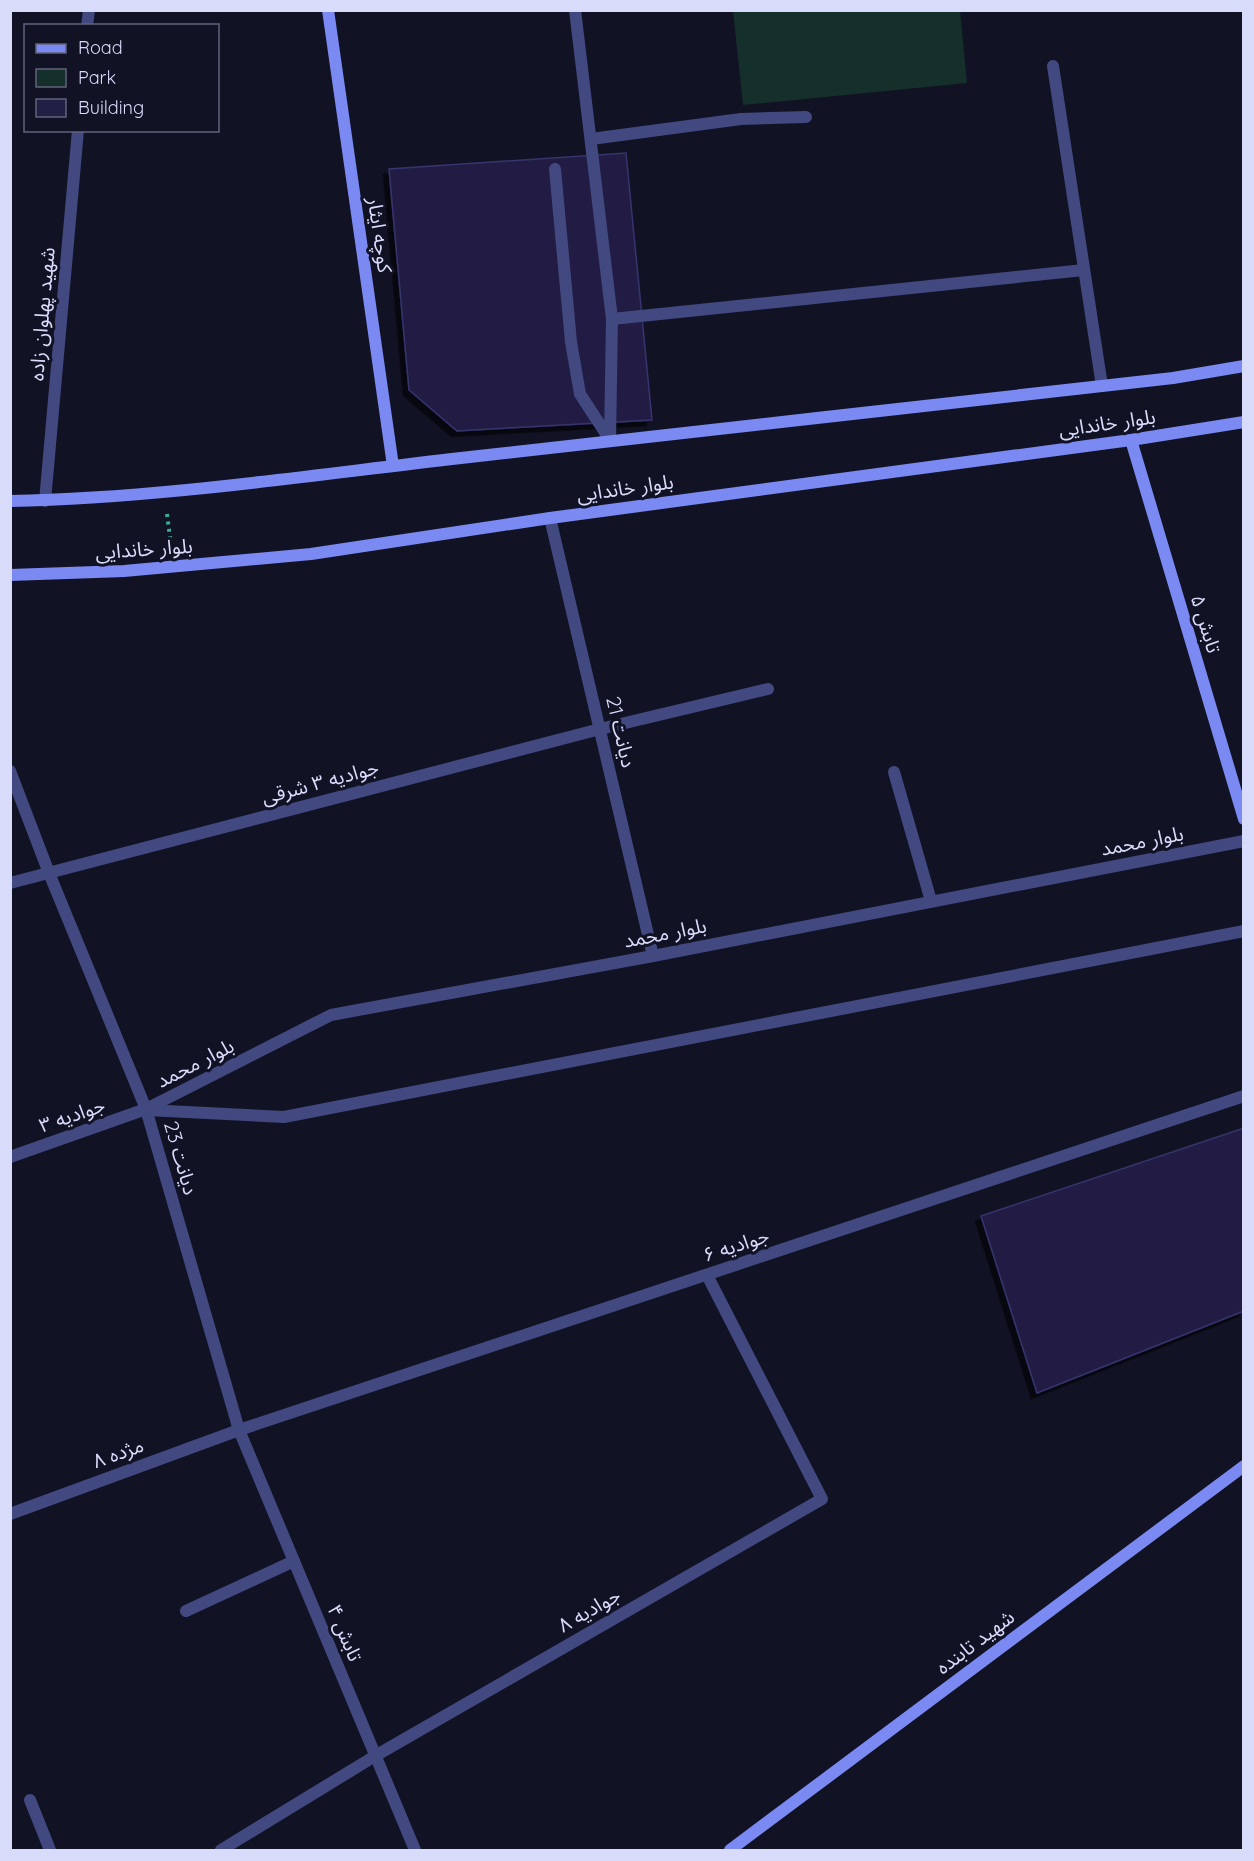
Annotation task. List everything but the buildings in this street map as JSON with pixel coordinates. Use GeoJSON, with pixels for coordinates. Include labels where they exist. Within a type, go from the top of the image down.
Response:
{"type":"FeatureCollection","features":[{"type":"Feature","properties":{"kind":"main road","name":"کوچه ایثار"},"geometry":{"type":"LineString","coordinates":[[328,10],[393,466]]}},
{"type":"Feature","properties":{"kind":"main road","name":"بلوار خاندایی"},"geometry":{"type":"LineString","coordinates":[[10,501],[45,501],[223,487],[1173,378],[1244,366]]}},
{"type":"Feature","properties":{"kind":"main road","name":"بلوار خاندایی"},"geometry":{"type":"LineString","coordinates":[[10,575],[124,571],[311,554],[550,518],[1131,440],[1244,422]]}},
{"type":"Feature","properties":{"kind":"main road","name":"تابش ۵"},"geometry":{"type":"LineString","coordinates":[[1131,440],[1244,819]]}},
{"type":"Feature","properties":{"kind":"main road","name":"شهید تابنده"},"geometry":{"type":"LineString","coordinates":[[730,1851],[1244,1466]]}},
{"type":"Feature","properties":{"kind":"street"},"geometry":{"type":"LineString","coordinates":[[575,10],[612,319],[610,441]]}},
{"type":"Feature","properties":{"kind":"street"},"geometry":{"type":"LineString","coordinates":[[1053,66],[1102,386]]}},
{"type":"Feature","properties":{"kind":"street"},"geometry":{"type":"LineString","coordinates":[[591,139],[741,119],[806,117]]}},
{"type":"Feature","properties":{"kind":"street","name":"شهید پهلوان زاده"},"geometry":{"type":"LineString","coordinates":[[45,501],[78,132]]}},
{"type":"Feature","properties":{"kind":"street"},"geometry":{"type":"LineString","coordinates":[[555,169],[571,342],[580,394],[610,441]]}},
{"type":"Feature","properties":{"kind":"street"},"geometry":{"type":"LineString","coordinates":[[612,319],[1084,270]]}},
{"type":"Feature","properties":{"kind":"street","name":"دیانت 21"},"geometry":{"type":"LineString","coordinates":[[550,518],[653,956]]}},
{"type":"Feature","properties":{"kind":"street","name":"جوادیه ۳ شرقی"},"geometry":{"type":"LineString","coordinates":[[10,883],[600,729],[768,690]]}},
{"type":"Feature","properties":{"kind":"street","name":"دیانت 23"},"geometry":{"type":"LineString","coordinates":[[10,771],[146,1110],[240,1430]]}},
{"type":"Feature","properties":{"kind":"street"},"geometry":{"type":"LineString","coordinates":[[894,772],[931,901]]}},
{"type":"Feature","properties":{"kind":"street","name":"بلوار محمد"},"geometry":{"type":"LineString","coordinates":[[146,1110],[331,1015],[653,956],[1244,841]]}},
{"type":"Feature","properties":{"kind":"street","name":"بلوار محمد"},"geometry":{"type":"LineString","coordinates":[[146,1110],[284,1117],[1244,931]]}},
{"type":"Feature","properties":{"kind":"street","name":"جوادیه ۶"},"geometry":{"type":"LineString","coordinates":[[240,1430],[1244,1096]]}},
{"type":"Feature","properties":{"kind":"street","name":"جوادیه ۳"},"geometry":{"type":"LineString","coordinates":[[10,1157],[146,1110]]}},
{"type":"Feature","properties":{"kind":"street","name":"جوادیه ۸"},"geometry":{"type":"LineString","coordinates":[[221,1851],[375,1756],[822,1499],[707,1275]]}},
{"type":"Feature","properties":{"kind":"street","name":"مژده ۸"},"geometry":{"type":"LineString","coordinates":[[10,1514],[240,1430]]}},
{"type":"Feature","properties":{"kind":"street","name":"تابش ۴"},"geometry":{"type":"LineString","coordinates":[[240,1430],[415,1851]]}},
{"type":"Feature","properties":{"kind":"street"},"geometry":{"type":"LineString","coordinates":[[186,1611],[294,1561]]}},
{"type":"Feature","properties":{"kind":"street"},"geometry":{"type":"LineString","coordinates":[[30,1800],[50,1851]]}},
{"type":"Feature","properties":{"kind":"path"},"geometry":{"type":"LineString","coordinates":[[165,491],[173,567]]}},
{"type":"Feature","properties":{"kind":"green space"},"geometry":{"type":"Polygon","coordinates":[[[733,11],[960,11],[967,83],[743,105],[733,11]]]}}]}
